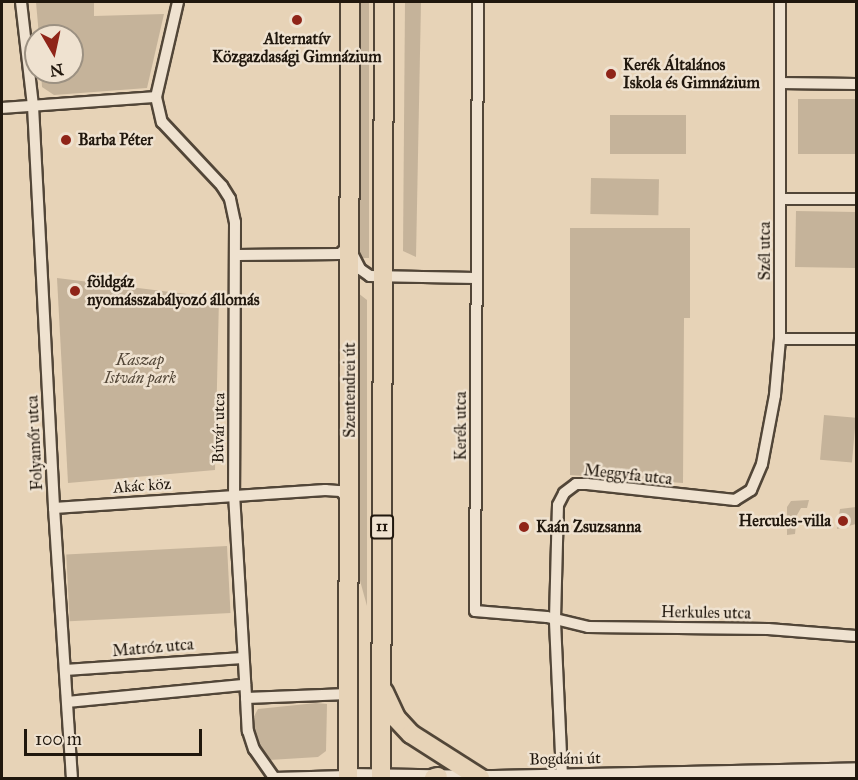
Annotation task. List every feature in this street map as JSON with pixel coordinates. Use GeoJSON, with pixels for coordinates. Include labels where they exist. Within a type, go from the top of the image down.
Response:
{"type":"FeatureCollection","features":[{"type":"Feature","properties":{"kind":"main road","name":"Szentendrei út"},"geometry":{"type":"LineString","coordinates":[[348,777],[350,2]]}},
{"type":"Feature","properties":{"kind":"main road","name":"Szentendrei út"},"geometry":{"type":"LineString","coordinates":[[381,777],[384,2]]}},
{"type":"Feature","properties":{"kind":"main road"},"geometry":{"type":"LineString","coordinates":[[382,687],[404,727],[480,778]]}},
{"type":"Feature","properties":{"kind":"street","name":"Folyamőr utca"},"geometry":{"type":"LineString","coordinates":[[21,2],[33,106],[54,508],[72,778]]}},
{"type":"Feature","properties":{"kind":"street"},"geometry":{"type":"LineString","coordinates":[[2,108],[156,97],[178,2]]}},
{"type":"Feature","properties":{"kind":"street","name":"Kerék utca"},"geometry":{"type":"LineString","coordinates":[[478,2],[475,610],[555,619]]}},
{"type":"Feature","properties":{"kind":"street","name":"Szél utca"},"geometry":{"type":"LineString","coordinates":[[746,495],[762,464],[780,339],[780,2]]}},
{"type":"Feature","properties":{"kind":"street"},"geometry":{"type":"LineString","coordinates":[[780,83],[856,84]]}},
{"type":"Feature","properties":{"kind":"street","name":"Búvár utca"},"geometry":{"type":"LineString","coordinates":[[156,97],[162,122],[230,199],[237,255],[234,494],[245,685],[251,740],[274,778]]}},
{"type":"Feature","properties":{"kind":"street"},"geometry":{"type":"LineString","coordinates":[[780,199],[856,199]]}},
{"type":"Feature","properties":{"kind":"street"},"geometry":{"type":"LineString","coordinates":[[237,255],[340,254],[350,243],[360,269],[370,276],[475,278]]}},
{"type":"Feature","properties":{"kind":"street"},"geometry":{"type":"LineString","coordinates":[[780,339],[856,339]]}},
{"type":"Feature","properties":{"kind":"street","name":"Meggyfa utca"},"geometry":{"type":"LineString","coordinates":[[555,619],[558,505],[564,493],[576,484],[726,501],[746,495]]}},
{"type":"Feature","properties":{"kind":"street","name":"Akác köz"},"geometry":{"type":"LineString","coordinates":[[54,508],[298,491],[341,491],[350,508]]}},
{"type":"Feature","properties":{"kind":"street"},"geometry":{"type":"LineString","coordinates":[[555,619],[562,776]]}},
{"type":"Feature","properties":{"kind":"street","name":"Herkules utca"},"geometry":{"type":"LineString","coordinates":[[555,619],[588,627],[768,629],[856,636]]}},
{"type":"Feature","properties":{"kind":"street","name":"Matróz utca"},"geometry":{"type":"LineString","coordinates":[[65,670],[243,658]]}},
{"type":"Feature","properties":{"kind":"street"},"geometry":{"type":"LineString","coordinates":[[67,702],[245,685]]}},
{"type":"Feature","properties":{"kind":"street"},"geometry":{"type":"LineString","coordinates":[[246,698],[348,694]]}},
{"type":"Feature","properties":{"kind":"street","name":"Bogdáni út"},"geometry":{"type":"LineString","coordinates":[[274,778],[718,775],[856,770]]}},
{"type":"Feature","properties":{"kind":"green space"},"geometry":{"type":"Polygon","coordinates":[[[36,2],[94,3],[94,16],[164,14],[147,88],[54,95],[42,87],[42,84],[84,84],[84,24],[38,24],[36,2]]]}},
{"type":"Feature","properties":{"kind":"green space"},"geometry":{"type":"Polygon","coordinates":[[[359,2],[369,2],[369,258],[359,258],[359,2]]]}},
{"type":"Feature","properties":{"kind":"green space"},"geometry":{"type":"Polygon","coordinates":[[[405,2],[421,2],[416,257],[403,251],[405,2]]]}},
{"type":"Feature","properties":{"kind":"green space"},"geometry":{"type":"Polygon","coordinates":[[[798,99],[856,99],[856,154],[798,154],[798,99]]]}},
{"type":"Feature","properties":{"kind":"green space"},"geometry":{"type":"Polygon","coordinates":[[[610,115],[686,115],[686,154],[610,154],[610,115]]]}},
{"type":"Feature","properties":{"kind":"green space"},"geometry":{"type":"Polygon","coordinates":[[[591,178],[659,179],[658,215],[590,214],[591,178]]]}},
{"type":"Feature","properties":{"kind":"green space"},"geometry":{"type":"Polygon","coordinates":[[[796,211],[856,212],[855,268],[795,267],[796,211]]]}},
{"type":"Feature","properties":{"kind":"green space"},"geometry":{"type":"Polygon","coordinates":[[[570,228],[690,228],[690,318],[684,318],[683,483],[570,475],[570,228]]]}},
{"type":"Feature","properties":{"kind":"green space","name":"Kaszap István park"},"geometry":{"type":"Polygon","coordinates":[[[57,278],[219,298],[215,470],[68,483],[57,278]]]}},
{"type":"Feature","properties":{"kind":"green space"},"geometry":{"type":"Polygon","coordinates":[[[358,293],[367,300],[367,606],[359,577],[358,293]]]}},
{"type":"Feature","properties":{"kind":"green space"},"geometry":{"type":"Polygon","coordinates":[[[824,415],[856,418],[852,463],[820,460],[824,415]]]}},
{"type":"Feature","properties":{"kind":"green space"},"geometry":{"type":"Polygon","coordinates":[[[809,500],[807,508],[801,508],[797,515],[795,534],[787,535],[787,507],[791,501],[809,500]]]}},
{"type":"Feature","properties":{"kind":"green space"},"geometry":{"type":"Polygon","coordinates":[[[856,507],[856,524],[837,529],[840,509],[856,507]]]}},
{"type":"Feature","properties":{"kind":"green space"},"geometry":{"type":"Polygon","coordinates":[[[227,546],[231,613],[70,621],[66,554],[227,546]]]}},
{"type":"Feature","properties":{"kind":"green space"},"geometry":{"type":"Polygon","coordinates":[[[327,704],[326,751],[318,757],[269,760],[253,733],[252,720],[258,709],[327,704]]]}},
{"type":"Feature","properties":{"kind":"place","name":"Alternatív Közgazdasági Gimnázium"},"geometry":{"type":"Point","coordinates":[297,20]}},
{"type":"Feature","properties":{"kind":"place","name":"Kerék Általános Iskola és Gimnázium"},"geometry":{"type":"Point","coordinates":[611,74]}},
{"type":"Feature","properties":{"kind":"place","name":"Barba Péter"},"geometry":{"type":"Point","coordinates":[66,140]}},
{"type":"Feature","properties":{"kind":"place","name":"földgáz nyomásszabályozó állomás"},"geometry":{"type":"Point","coordinates":[75,291]}},
{"type":"Feature","properties":{"kind":"place","name":"Hercules-villa"},"geometry":{"type":"Point","coordinates":[843,521]}},
{"type":"Feature","properties":{"kind":"place","name":"Kaán Zsuzsanna"},"geometry":{"type":"Point","coordinates":[524,527]}}]}
